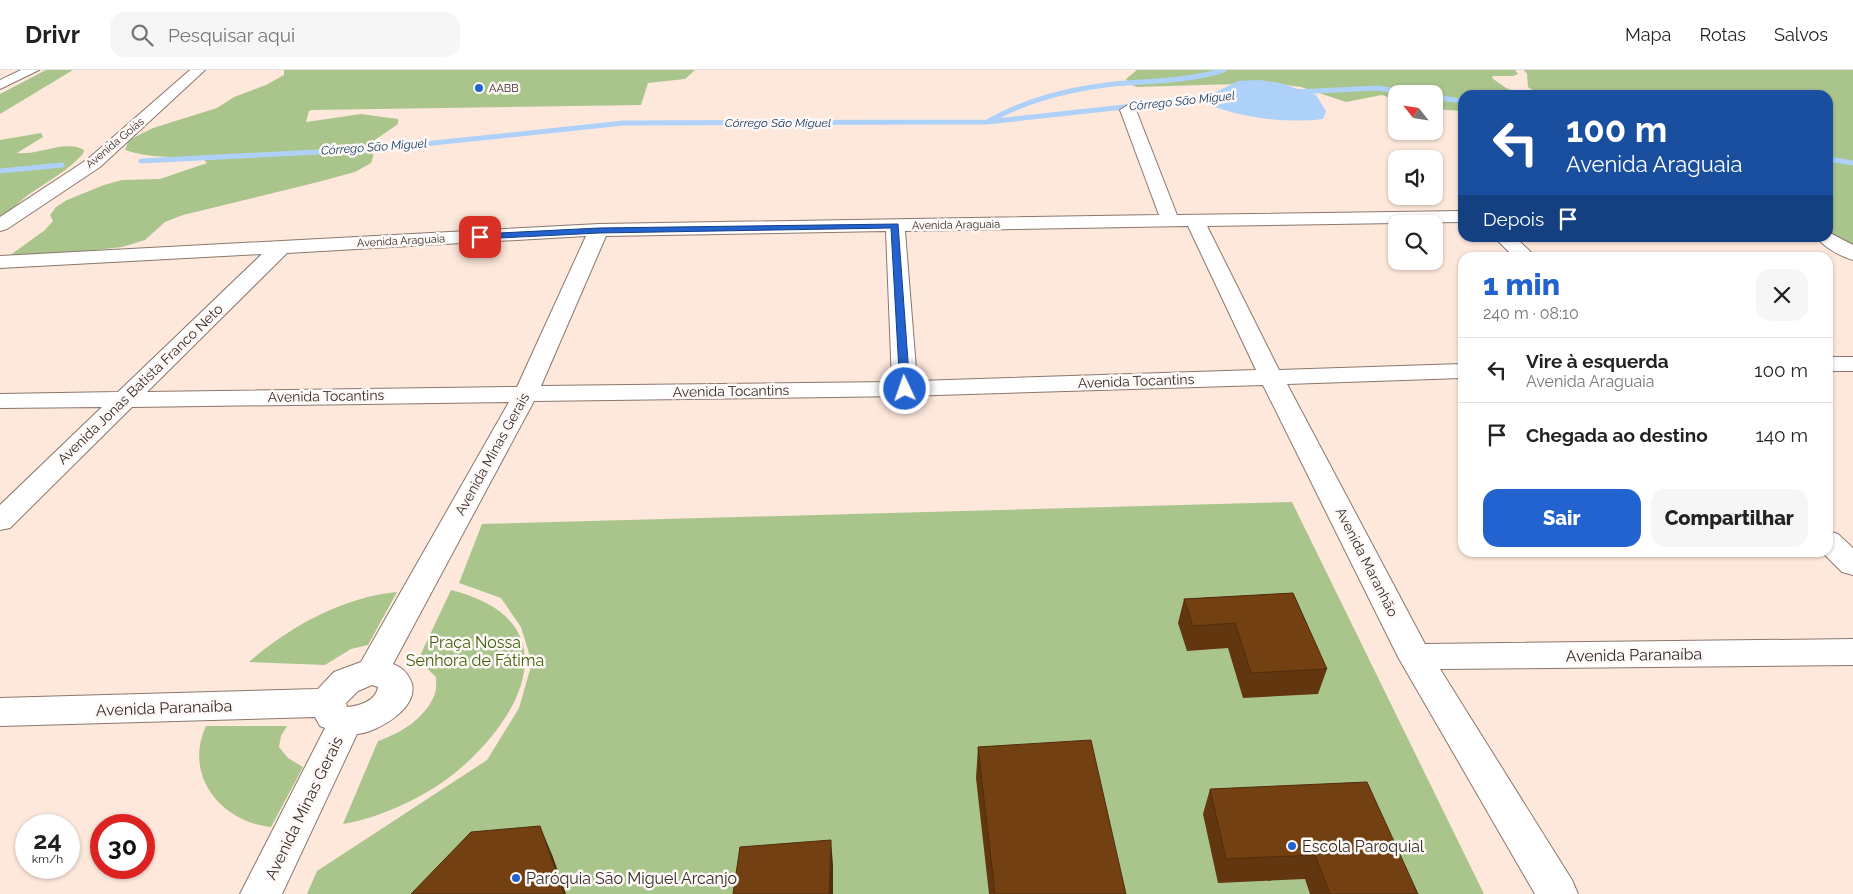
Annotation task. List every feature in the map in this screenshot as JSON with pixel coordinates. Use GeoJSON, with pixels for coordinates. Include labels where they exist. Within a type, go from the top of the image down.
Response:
{"type":"FeatureCollection","features":[{"type":"Feature","properties":{"kind":"street"},"geometry":{"type":"LineString","coordinates":[[0,76],[12,70]]}},
{"type":"Feature","properties":{"kind":"street"},"geometry":{"type":"LineString","coordinates":[[0,86],[32,70]]}},
{"type":"Feature","properties":{"kind":"street","name":"Avenida Goiás"},"geometry":{"type":"LineString","coordinates":[[0,225],[94,164],[198,70]]}},
{"type":"Feature","properties":{"kind":"street","name":"Avenida Maranhão"},"geometry":{"type":"LineString","coordinates":[[1128,110],[1182,221],[1271,377],[1416,657],[1557,894]]}},
{"type":"Feature","properties":{"kind":"street","name":"Avenida Araguaia"},"geometry":{"type":"LineString","coordinates":[[0,262],[599,230],[1458,216]]}},
{"type":"Feature","properties":{"kind":"street"},"geometry":{"type":"LineString","coordinates":[[895,226],[905,389]]}},
{"type":"Feature","properties":{"kind":"street","name":"Avenida Minas Gerais"},"geometry":{"type":"LineString","coordinates":[[261,894],[337,712],[369,718],[380,711],[394,696],[395,680],[390,675],[372,672],[526,393],[599,230]]}},
{"type":"Feature","properties":{"kind":"street"},"geometry":{"type":"LineString","coordinates":[[1509,242],[1520,252]]}},
{"type":"Feature","properties":{"kind":"street"},"geometry":{"type":"LineString","coordinates":[[1833,242],[1853,254]]}},
{"type":"Feature","properties":{"kind":"street","name":"Avenida Jonas Batista Franco Neto"},"geometry":{"type":"LineString","coordinates":[[0,521],[281,247]]}},
{"type":"Feature","properties":{"kind":"street"},"geometry":{"type":"LineString","coordinates":[[1833,364],[1853,364]]}},
{"type":"Feature","properties":{"kind":"street","name":"Avenida Tocantins"},"geometry":{"type":"LineString","coordinates":[[0,401],[905,389],[1458,371]]}},
{"type":"Feature","properties":{"kind":"street"},"geometry":{"type":"LineString","coordinates":[[1833,546],[1853,565]]}},
{"type":"Feature","properties":{"kind":"street","name":"Avenida Paranaíba"},"geometry":{"type":"LineString","coordinates":[[1416,657],[1853,652]]}},
{"type":"Feature","properties":{"kind":"street","name":"Avenida Paranaíba"},"geometry":{"type":"LineString","coordinates":[[0,712],[337,712]]}},
{"type":"Feature","properties":{"kind":"green space"},"geometry":{"type":"Polygon","coordinates":[[[46,70],[73,70],[0,114],[0,94],[46,70]]]}},
{"type":"Feature","properties":{"kind":"green space"},"geometry":{"type":"Polygon","coordinates":[[[284,70],[695,70],[685,79],[648,83],[641,105],[312,110],[309,111],[306,122],[361,114],[398,119],[398,124],[372,142],[373,157],[371,163],[355,172],[183,215],[165,222],[145,240],[122,247],[26,258],[9,256],[45,230],[53,221],[50,215],[56,207],[67,200],[122,180],[160,179],[207,163],[202,158],[153,156],[125,150],[129,140],[153,128],[217,108],[234,97],[266,85],[284,75],[284,70]]]}},
{"type":"Feature","properties":{"kind":"green space"},"geometry":{"type":"Polygon","coordinates":[[[1137,70],[1515,70],[1518,74],[1513,76],[1493,76],[1492,78],[1511,90],[1458,90],[1458,111],[1443,110],[1443,85],[1388,85],[1388,97],[1382,95],[1346,102],[1301,87],[1271,83],[1137,87],[1129,84],[1126,79],[1137,70]]]}},
{"type":"Feature","properties":{"kind":"green space"},"geometry":{"type":"Polygon","coordinates":[[[1524,70],[1853,70],[1853,244],[1833,238],[1833,90],[1532,90],[1528,87],[1527,74],[1524,70]]]}},
{"type":"Feature","properties":{"kind":"green space"},"geometry":{"type":"Polygon","coordinates":[[[41,133],[43,137],[17,153],[68,146],[84,150],[83,154],[65,170],[0,216],[0,140],[41,133]]]}},
{"type":"Feature","properties":{"kind":"green space"},"geometry":{"type":"Polygon","coordinates":[[[1292,502],[1484,894],[307,894],[317,871],[487,760],[519,708],[532,663],[521,627],[501,598],[459,583],[482,524],[1292,502]]]}},
{"type":"Feature","properties":{"kind":"green space","name":"Praça Nossa Senhora de Fátima"},"geometry":{"type":"Polygon","coordinates":[[[451,590],[490,605],[513,625],[524,649],[523,676],[513,704],[496,731],[473,757],[436,787],[384,813],[343,824],[378,741],[395,734],[411,724],[424,712],[434,696],[436,677],[418,660],[451,590]]]}},
{"type":"Feature","properties":{"kind":"green space","name":"Praça Nossa Senhora de Fátima"},"geometry":{"type":"Polygon","coordinates":[[[397,592],[368,645],[351,649],[325,665],[249,662],[281,637],[337,607],[377,595],[397,592]]]}},
{"type":"Feature","properties":{"kind":"green space"},"geometry":{"type":"Polygon","coordinates":[[[206,726],[287,726],[281,736],[279,747],[288,758],[303,767],[271,827],[253,823],[237,816],[222,806],[211,793],[203,778],[199,762],[200,744],[206,726]]]}},
{"type":"Feature","properties":{"kind":"water"},"geometry":{"type":"Polygon","coordinates":[[[1259,80],[1280,83],[1316,95],[1326,111],[1323,119],[1269,119],[1215,107],[1213,99],[1216,92],[1238,81],[1259,80]]]}},
{"type":"Feature","properties":{"kind":"building"},"geometry":{"type":"Polygon","coordinates":[[[1293,593],[1327,669],[1251,673],[1235,623],[1193,626],[1184,599],[1293,593]]]}},
{"type":"Feature","properties":{"kind":"building"},"geometry":{"type":"Polygon","coordinates":[[[1091,740],[1126,894],[995,894],[978,747],[1091,740]]]}},
{"type":"Feature","properties":{"kind":"building","name":"Escola Paroquial"},"geometry":{"type":"Polygon","coordinates":[[[1367,782],[1418,894],[1330,894],[1315,855],[1226,859],[1210,789],[1367,782]]]}},
{"type":"Feature","properties":{"kind":"building"},"geometry":{"type":"Polygon","coordinates":[[[540,826],[564,894],[411,894],[471,832],[540,826]]]}},
{"type":"Feature","properties":{"kind":"building"},"geometry":{"type":"Polygon","coordinates":[[[831,840],[829,894],[733,894],[740,847],[831,840]]]}},
{"type":"Feature","properties":{"kind":"waterway"},"geometry":{"type":"LineString","coordinates":[[989,121],[1034,101],[1065,92],[1114,84],[1183,78],[1224,70]]}},
{"type":"Feature","properties":{"kind":"waterway","name":"Córrego São Miguel"},"geometry":{"type":"LineString","coordinates":[[1295,92],[1378,88],[1388,90]]}},
{"type":"Feature","properties":{"kind":"waterway","name":"Córrego São Miguel"},"geometry":{"type":"LineString","coordinates":[[141,161],[376,149],[624,123],[987,122],[1225,96]]}},
{"type":"Feature","properties":{"kind":"waterway","name":"Córrego São Miguel"},"geometry":{"type":"LineString","coordinates":[[1443,98],[1458,100]]}},
{"type":"Feature","properties":{"kind":"waterway","name":"Córrego São Miguel"},"geometry":{"type":"LineString","coordinates":[[1833,160],[1853,163]]}},
{"type":"Feature","properties":{"kind":"waterway","name":"Córrego São Miguel"},"geometry":{"type":"LineString","coordinates":[[0,171],[62,165]]}},
{"type":"Feature","properties":{"kind":"place","name":"AABB"},"geometry":{"type":"Point","coordinates":[479,88]}},
{"type":"Feature","properties":{"kind":"place","name":"Escola Paroquial"},"geometry":{"type":"Point","coordinates":[1292,846]}},
{"type":"Feature","properties":{"kind":"place","name":"Paróquia São Miguel Arcanjo"},"geometry":{"type":"Point","coordinates":[516,878]}},
{"type":"Feature","properties":{"kind":"route"},"geometry":{"type":"LineString","coordinates":[[480,237],[599,230],[895,226],[905,389]]}}]}
